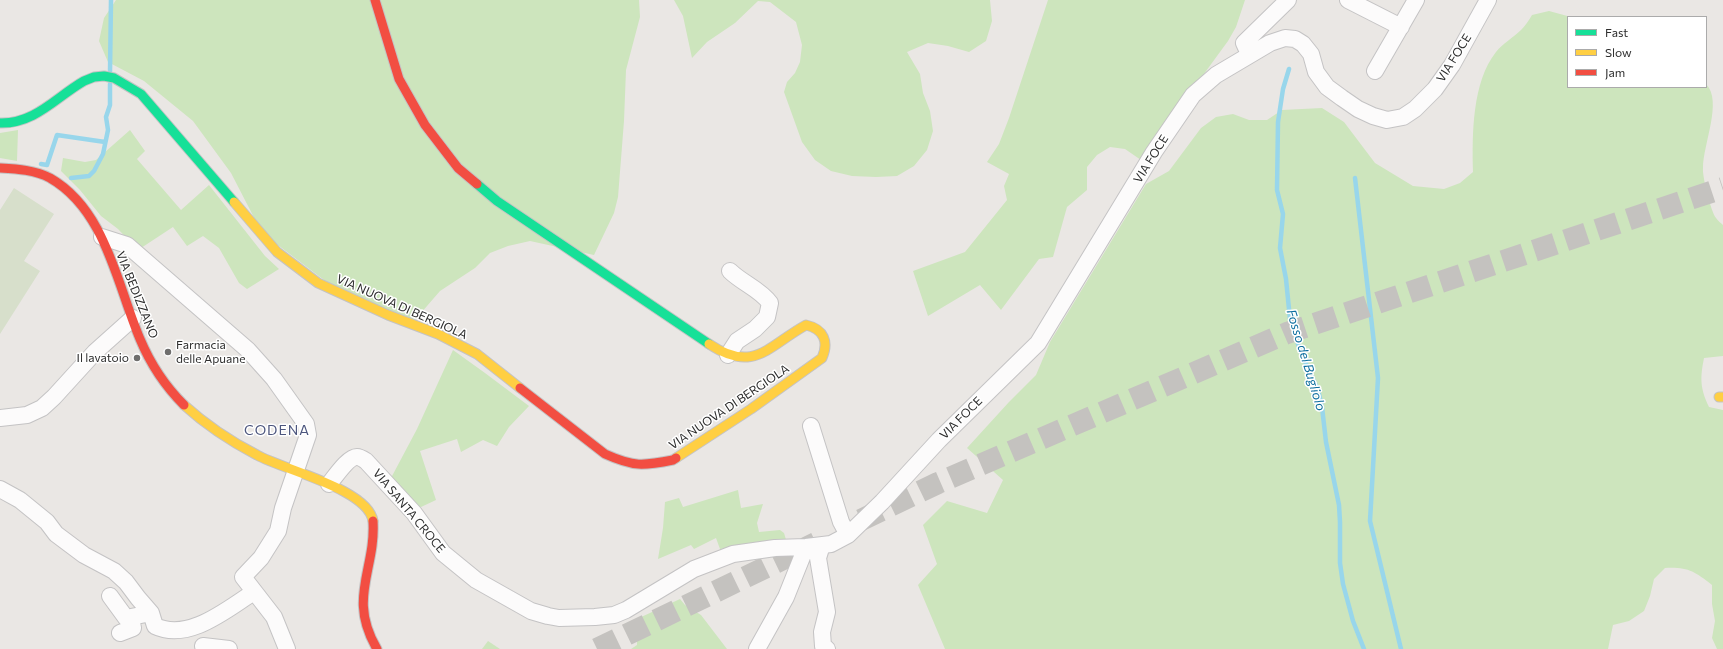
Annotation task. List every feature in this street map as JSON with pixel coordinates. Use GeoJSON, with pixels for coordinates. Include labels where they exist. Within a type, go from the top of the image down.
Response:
{"type":"FeatureCollection","features":[{"type":"Feature","properties":{"kind":"street","name":"VIA NUOVA DI BERGIOLA"},"geometry":{"type":"LineString","coordinates":[[0,123],[9,124],[40,112],[77,85],[93,77],[107,76],[123,82],[141,94],[277,252],[318,283],[388,315],[438,334],[477,354],[605,454],[621,461],[648,465],[673,460],[751,409],[817,362],[825,352],[826,339],[819,329],[806,325],[769,349],[755,356],[737,358],[728,355],[694,335],[497,201],[458,168],[425,125],[399,79],[376,0]]}},
{"type":"Feature","properties":{"kind":"street"},"geometry":{"type":"LineString","coordinates":[[1249,54],[1244,43],[1288,0]]}},
{"type":"Feature","properties":{"kind":"street"},"geometry":{"type":"LineString","coordinates":[[1375,71],[1402,27],[1416,0]]}},
{"type":"Feature","properties":{"kind":"street","name":"VIA FOCE"},"geometry":{"type":"LineString","coordinates":[[848,535],[882,502],[971,408],[1038,343],[1154,152],[1193,96],[1216,74],[1270,42],[1285,38],[1295,39],[1303,44],[1311,54],[1316,72],[1327,87],[1342,98],[1358,109],[1373,116],[1387,120],[1403,117],[1415,109],[1435,89],[1452,65],[1488,0]]}},
{"type":"Feature","properties":{"kind":"street"},"geometry":{"type":"LineString","coordinates":[[1357,2],[1402,27]]}},
{"type":"Feature","properties":{"kind":"street","name":"VIA BEDIZZANO"},"geometry":{"type":"LineString","coordinates":[[0,168],[27,170],[50,178],[67,190],[81,205],[102,237],[141,340],[159,373],[174,394],[202,420],[246,449],[291,472],[329,484],[367,506],[372,514],[374,524],[372,547],[364,584],[364,605],[368,632],[377,649]]}},
{"type":"Feature","properties":{"kind":"street"},"geometry":{"type":"LineString","coordinates":[[102,237],[127,245],[248,350],[274,379],[306,424],[308,435],[291,472],[278,531],[261,558],[243,577],[274,617],[287,649]]}},
{"type":"Feature","properties":{"kind":"street"},"geometry":{"type":"LineString","coordinates":[[728,355],[737,341],[767,317],[770,304],[765,296],[730,271]]}},
{"type":"Feature","properties":{"kind":"street"},"geometry":{"type":"LineString","coordinates":[[0,418],[27,415],[42,408],[95,352],[133,318]]}},
{"type":"Feature","properties":{"kind":"street"},"geometry":{"type":"LineString","coordinates":[[811,426],[841,522],[848,535]]}},
{"type":"Feature","properties":{"kind":"street","name":"VIA SANTA CROCE"},"geometry":{"type":"LineString","coordinates":[[329,484],[350,460],[355,457],[359,457],[366,461],[414,513],[443,553],[476,580],[531,611],[559,618],[595,617],[614,614],[626,610],[694,569],[733,554],[775,548],[806,547],[831,544],[848,535]]}},
{"type":"Feature","properties":{"kind":"street"},"geometry":{"type":"LineString","coordinates":[[0,489],[20,500],[47,522],[56,534],[84,555],[114,571],[126,582],[151,612],[155,626],[165,631],[192,628],[214,617],[254,592]]}},
{"type":"Feature","properties":{"kind":"street"},"geometry":{"type":"LineString","coordinates":[[822,545],[818,558],[827,612],[822,632],[823,646],[827,649]]}},
{"type":"Feature","properties":{"kind":"street"},"geometry":{"type":"LineString","coordinates":[[757,649],[786,597],[806,547]]}},
{"type":"Feature","properties":{"kind":"street"},"geometry":{"type":"LineString","coordinates":[[110,596],[126,618],[151,612]]}},
{"type":"Feature","properties":{"kind":"street"},"geometry":{"type":"LineString","coordinates":[[120,633],[133,628],[131,617]]}},
{"type":"Feature","properties":{"kind":"street"},"geometry":{"type":"LineString","coordinates":[[198,625],[203,647],[229,649]]}},
{"type":"Feature","properties":{"kind":"green space"},"geometry":{"type":"Polygon","coordinates":[[[116,0],[639,0],[640,17],[626,70],[624,121],[618,197],[614,213],[594,255],[530,241],[508,246],[490,253],[475,268],[440,291],[414,321],[332,286],[262,233],[231,173],[193,121],[144,81],[108,62],[99,41],[104,18],[116,0]]]}},
{"type":"Feature","properties":{"kind":"green space"},"geometry":{"type":"Polygon","coordinates":[[[674,0],[990,0],[992,21],[986,41],[969,52],[948,46],[928,43],[907,52],[920,74],[923,93],[930,111],[933,131],[927,150],[914,166],[897,176],[852,176],[831,171],[815,160],[802,142],[784,92],[787,82],[795,73],[800,62],[802,45],[796,22],[770,2],[758,1],[735,23],[707,42],[692,58],[683,16],[674,0]]]}},
{"type":"Feature","properties":{"kind":"green space"},"geometry":{"type":"Polygon","coordinates":[[[1048,0],[1245,0],[1236,27],[1228,41],[1141,160],[1125,149],[1110,147],[1097,155],[1087,167],[1087,190],[1067,207],[1053,257],[1039,259],[1001,310],[980,285],[928,316],[913,271],[965,252],[1007,200],[1004,186],[1009,174],[987,162],[999,144],[1009,118],[1048,0]]]}},
{"type":"Feature","properties":{"kind":"green space"},"geometry":{"type":"Polygon","coordinates":[[[1549,11],[1567,16],[1567,88],[1707,88],[1707,86],[1711,92],[1713,112],[1704,158],[1703,172],[1709,202],[1716,218],[1723,225],[1723,356],[1704,358],[1701,377],[1702,388],[1709,407],[1723,410],[1723,649],[1717,649],[1712,638],[1715,621],[1712,604],[1712,585],[1695,573],[1685,569],[1665,568],[1654,579],[1650,596],[1644,611],[1629,621],[1613,625],[1608,649],[945,649],[918,585],[937,564],[923,525],[947,501],[987,513],[1003,480],[967,448],[1036,375],[1050,342],[1146,184],[1169,171],[1201,128],[1216,117],[1233,114],[1249,120],[1267,120],[1282,110],[1322,108],[1344,122],[1375,163],[1413,186],[1444,189],[1460,183],[1473,172],[1475,109],[1482,78],[1488,64],[1496,52],[1521,30],[1532,15],[1549,11]]]}},
{"type":"Feature","properties":{"kind":"green space"},"geometry":{"type":"Polygon","coordinates":[[[18,130],[17,161],[0,158],[0,133],[18,130]]]}},
{"type":"Feature","properties":{"kind":"green space"},"geometry":{"type":"Polygon","coordinates":[[[130,130],[145,151],[137,159],[181,210],[209,185],[265,256],[279,269],[247,289],[239,283],[219,248],[203,236],[187,246],[173,227],[138,250],[118,229],[101,216],[80,190],[61,171],[63,158],[85,162],[96,160],[130,130]]]}},
{"type":"Feature","properties":{"kind":"green space"},"geometry":{"type":"Polygon","coordinates":[[[14,188],[54,214],[24,261],[40,271],[0,334],[0,210],[14,188]]]}},
{"type":"Feature","properties":{"kind":"green space"},"geometry":{"type":"Polygon","coordinates":[[[453,350],[529,406],[509,427],[497,446],[483,440],[461,452],[457,439],[420,451],[436,500],[421,507],[414,506],[391,478],[417,429],[453,350]]]}},
{"type":"Feature","properties":{"kind":"green space"},"geometry":{"type":"Polygon","coordinates":[[[738,490],[741,508],[763,504],[757,523],[759,532],[780,530],[784,533],[787,543],[720,549],[716,538],[694,549],[691,545],[658,559],[665,502],[679,498],[683,507],[738,490]]]}},
{"type":"Feature","properties":{"kind":"green space"},"geometry":{"type":"Polygon","coordinates":[[[680,599],[685,605],[701,615],[727,649],[631,649],[637,645],[637,619],[680,599]]]}},
{"type":"Feature","properties":{"kind":"green space"},"geometry":{"type":"Polygon","coordinates":[[[488,641],[500,649],[482,649],[488,641]]]}},
{"type":"Feature","properties":{"kind":"waterway"},"geometry":{"type":"LineString","coordinates":[[110,72],[111,0]]}},
{"type":"Feature","properties":{"kind":"waterway","name":"Fosso del Bugliolo"},"geometry":{"type":"LineString","coordinates":[[1289,69],[1283,89],[1278,122],[1277,190],[1283,214],[1280,248],[1286,279],[1290,319],[1301,353],[1318,390],[1322,407],[1326,442],[1339,505],[1340,563],[1343,584],[1353,621],[1364,649]]}},
{"type":"Feature","properties":{"kind":"waterway"},"geometry":{"type":"LineString","coordinates":[[71,178],[89,176],[94,171],[103,154],[108,130],[106,117],[110,105],[110,84]]}},
{"type":"Feature","properties":{"kind":"waterway"},"geometry":{"type":"LineString","coordinates":[[41,164],[47,165],[57,135],[105,142]]}},
{"type":"Feature","properties":{"kind":"waterway","name":"Fosso del Bugliolo"},"geometry":{"type":"LineString","coordinates":[[1355,178],[1378,378],[1370,521],[1401,649]]}},
{"type":"Feature","properties":{"kind":"tunnel"},"geometry":{"type":"LineString","coordinates":[[861,520],[938,483],[1287,333],[1723,188]]}},
{"type":"Feature","properties":{"kind":"tunnel"},"geometry":{"type":"LineString","coordinates":[[597,649],[816,543]]}},
{"type":"Feature","properties":{"kind":"traffic: fast"},"geometry":{"type":"LineString","coordinates":[[0,123],[13,122],[35,114],[74,87],[94,77],[104,76],[114,78],[141,94],[234,202]]}},
{"type":"Feature","properties":{"kind":"traffic: fast"},"geometry":{"type":"LineString","coordinates":[[477,184],[497,201],[709,344]]}},
{"type":"Feature","properties":{"kind":"traffic: slow"},"geometry":{"type":"LineString","coordinates":[[234,202],[277,252],[318,283],[388,315],[438,334],[477,354],[520,388]]}},
{"type":"Feature","properties":{"kind":"traffic: slow"},"geometry":{"type":"LineString","coordinates":[[676,458],[751,409],[822,358],[825,347],[825,342],[821,333],[806,325],[760,354],[749,357],[738,357],[725,353],[709,344]]}},
{"type":"Feature","properties":{"kind":"traffic: slow"},"geometry":{"type":"LineString","coordinates":[[184,405],[210,426],[247,450],[341,490],[357,499],[368,510],[373,521]]}},
{"type":"Feature","properties":{"kind":"traffic: jam"},"geometry":{"type":"LineString","coordinates":[[375,0],[399,79],[425,125],[458,168],[477,184]]}},
{"type":"Feature","properties":{"kind":"traffic: jam"},"geometry":{"type":"LineString","coordinates":[[0,168],[19,169],[44,175],[69,192],[84,209],[97,229],[107,250],[144,348],[165,383],[184,405]]}},
{"type":"Feature","properties":{"kind":"traffic: jam"},"geometry":{"type":"LineString","coordinates":[[520,388],[605,454],[624,461],[639,464],[663,462],[676,458]]}},
{"type":"Feature","properties":{"kind":"traffic: jam"},"geometry":{"type":"LineString","coordinates":[[373,521],[371,554],[363,599],[364,614],[368,631],[377,649]]}},
{"type":"Feature","properties":{"kind":"place","name":"Farmacia delle Apuane"},"geometry":{"type":"Point","coordinates":[168,352]}},
{"type":"Feature","properties":{"kind":"place","name":"Il lavatoio"},"geometry":{"type":"Point","coordinates":[137,358]}},
{"type":"Feature","properties":{"kind":"district","name":"CODENA"},"geometry":{"type":"Point","coordinates":[277,430]}}]}
